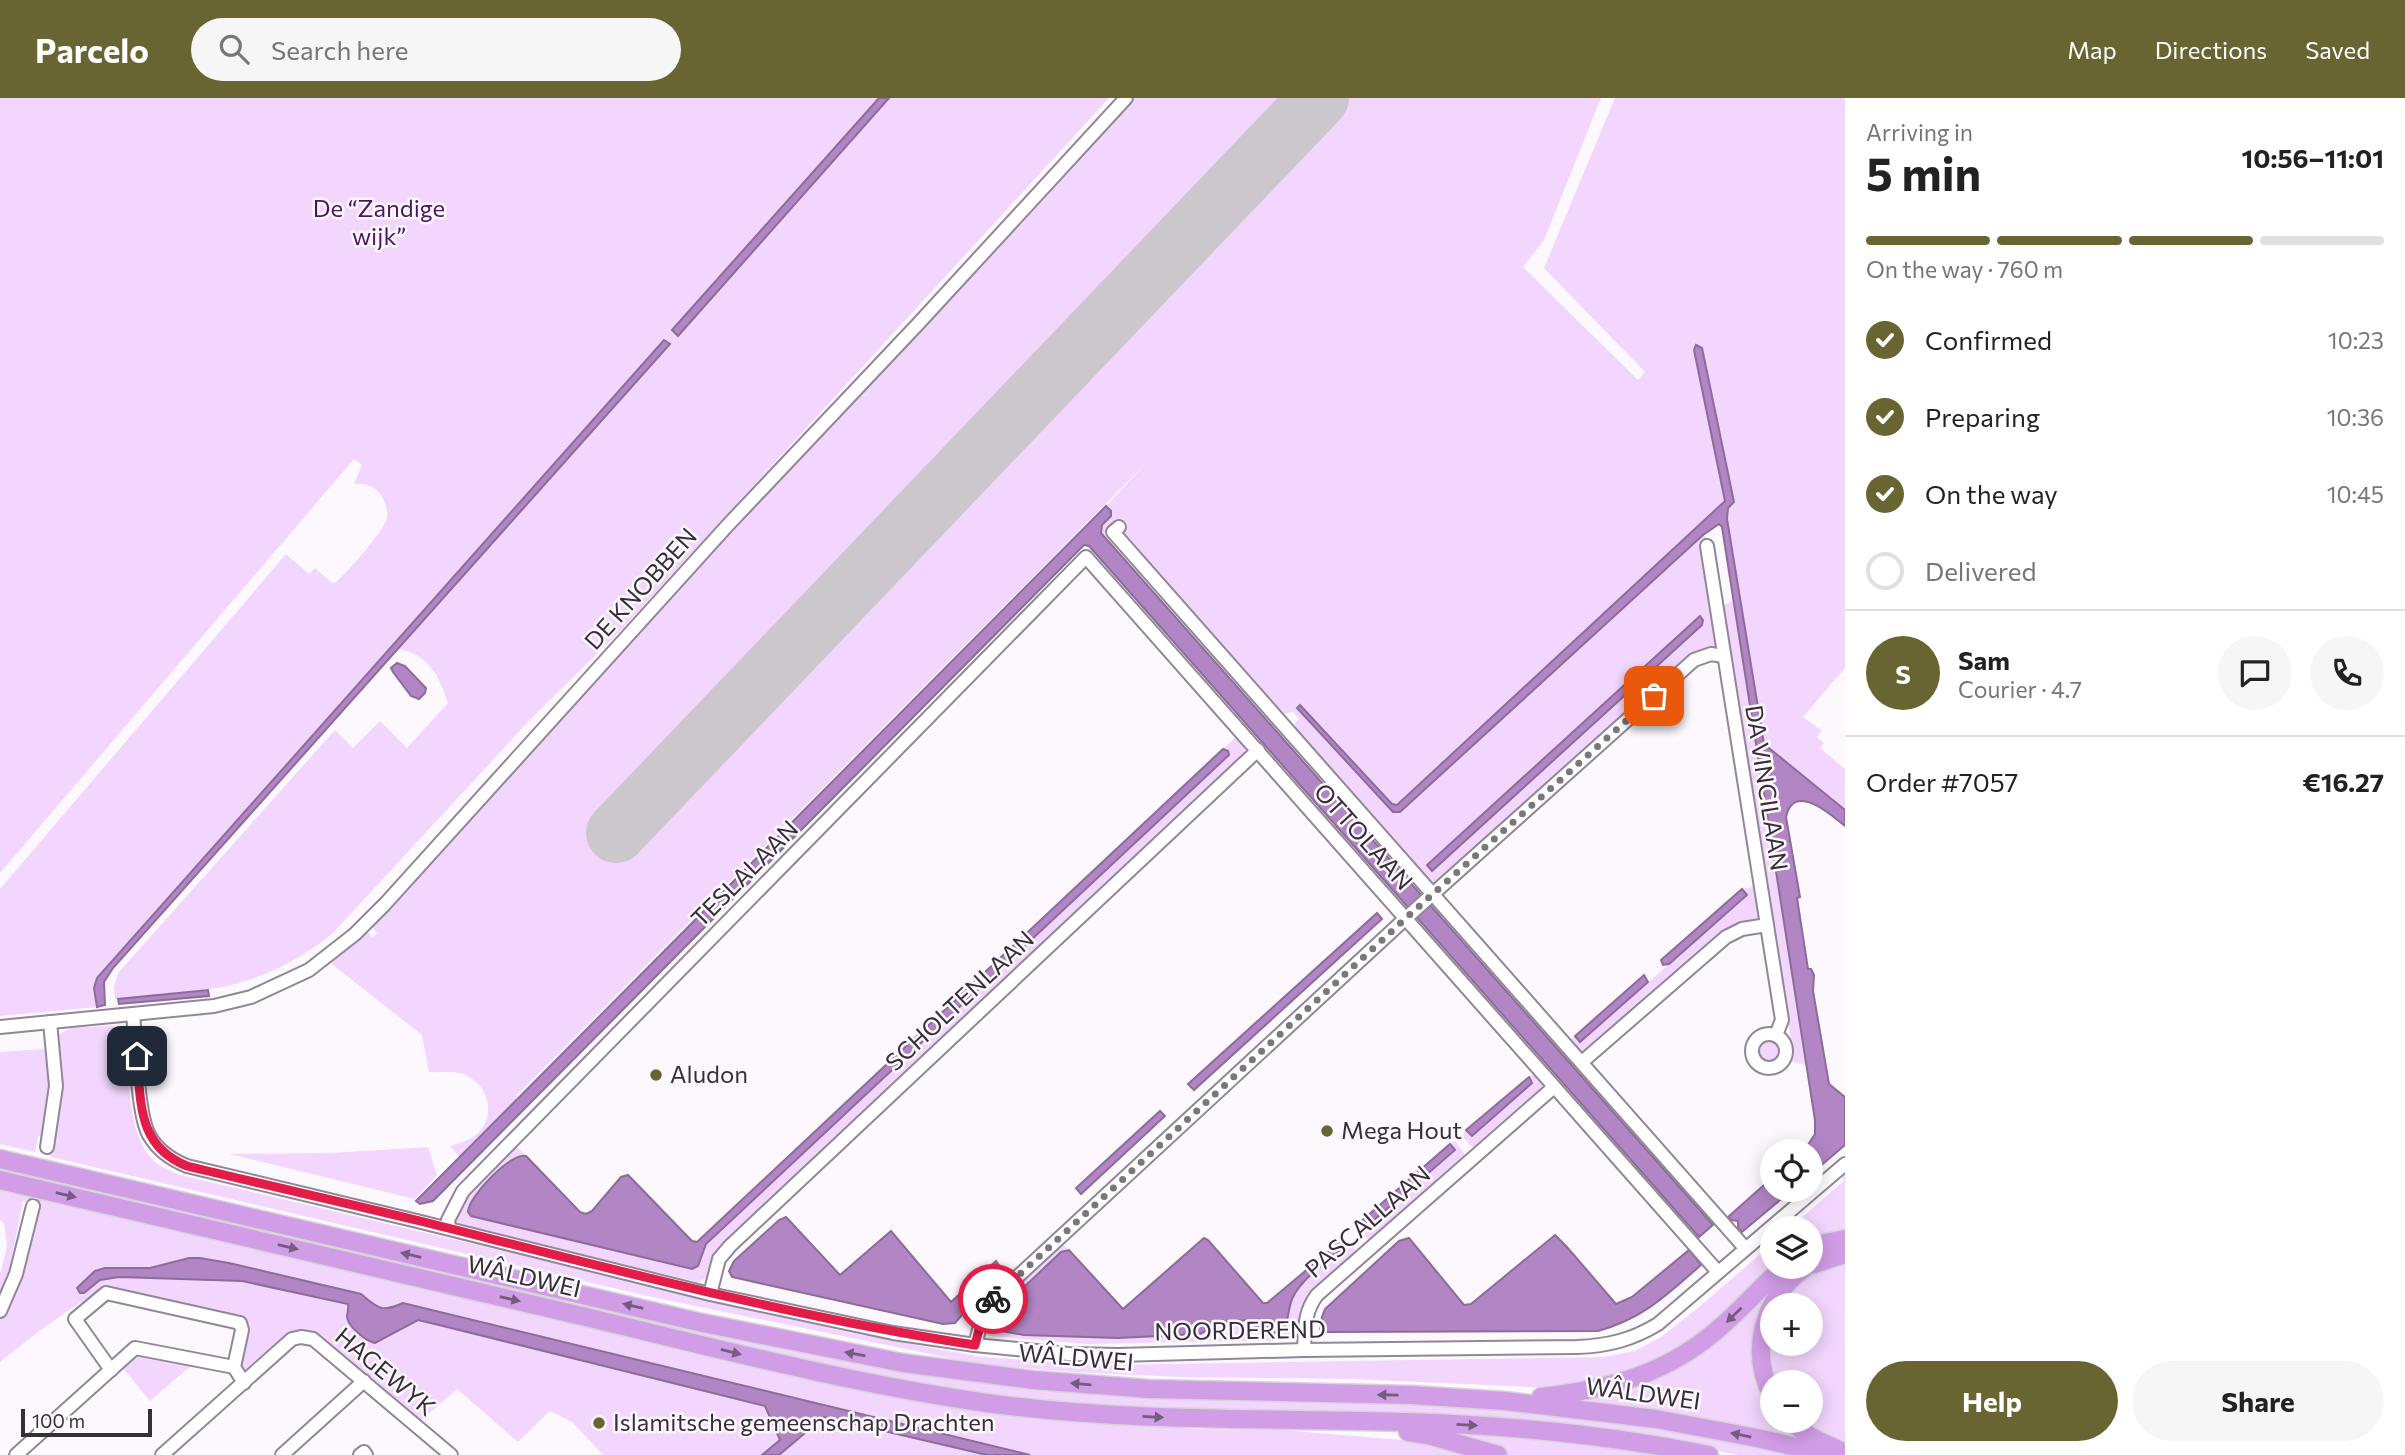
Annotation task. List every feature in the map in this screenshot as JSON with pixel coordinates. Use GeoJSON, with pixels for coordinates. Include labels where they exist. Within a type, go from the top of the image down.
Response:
{"type":"FeatureCollection","features":[{"type":"Feature","properties":{"kind":"highway","name":"WÂLDWEI"},"geometry":{"type":"LineString","coordinates":[[0,1159],[709,1324],[902,1363],[1033,1380],[1149,1389],[1411,1395],[1505,1401],[1656,1419],[1831,1455]]}},
{"type":"Feature","properties":{"kind":"highway","name":"WÂLDWEI"},"geometry":{"type":"LineString","coordinates":[[0,1180],[744,1356],[927,1393],[1046,1410],[1161,1418],[1488,1426],[1575,1434],[1709,1455]]}},
{"type":"Feature","properties":{"kind":"highway"},"geometry":{"type":"LineString","coordinates":[[1823,1244],[1845,1239]]}},
{"type":"Feature","properties":{"kind":"highway"},"geometry":{"type":"LineString","coordinates":[[1823,1261],[1845,1254]]}},
{"type":"Feature","properties":{"kind":"highway"},"geometry":{"type":"LineString","coordinates":[[1505,1401],[1609,1387],[1660,1368],[1711,1335],[1770,1279]]}},
{"type":"Feature","properties":{"kind":"highway"},"geometry":{"type":"LineString","coordinates":[[1762,1370],[1760,1361],[1763,1325],[1779,1291],[1792,1279]]}},
{"type":"Feature","properties":{"kind":"highway"},"geometry":{"type":"LineString","coordinates":[[1325,1420],[1428,1435],[1498,1455]]}},
{"type":"Feature","properties":{"kind":"highway"},"geometry":{"type":"LineString","coordinates":[[1806,1433],[1845,1453]]}},
{"type":"Feature","properties":{"kind":"street","name":"DE KNOBBEN"},"geometry":{"type":"LineString","coordinates":[[133,1014],[214,1006],[251,997],[309,970],[355,934],[727,526],[1126,98]]}},
{"type":"Feature","properties":{"kind":"street","name":"OTTOLAAN"},"geometry":{"type":"LineString","coordinates":[[1119,527],[1113,532],[1288,723],[1430,895],[1582,1062],[1745,1248]]}},
{"type":"Feature","properties":{"kind":"street","name":"DA VINCILAAN"},"geometry":{"type":"LineString","coordinates":[[1707,546],[1782,1020],[1776,1035]]}},
{"type":"Feature","properties":{"kind":"street","name":"OTTOLAAN"},"geometry":{"type":"LineString","coordinates":[[1086,557],[1718,1272]]}},
{"type":"Feature","properties":{"kind":"street","name":"TESLALAAN"},"geometry":{"type":"LineString","coordinates":[[449,1228],[448,1220],[463,1191],[1086,557]]}},
{"type":"Feature","properties":{"kind":"street"},"geometry":{"type":"LineString","coordinates":[[975,1345],[989,1303],[1430,895],[1694,660],[1711,654],[1723,656]]}},
{"type":"Feature","properties":{"kind":"street","name":"SCHOLTENLAAN"},"geometry":{"type":"LineString","coordinates":[[710,1294],[719,1259],[730,1246],[1258,750]]}},
{"type":"Feature","properties":{"kind":"street"},"geometry":{"type":"LineString","coordinates":[[1582,1062],[1726,937],[1742,929],[1767,925]]}},
{"type":"Feature","properties":{"kind":"street"},"geometry":{"type":"LineString","coordinates":[[0,1027],[133,1014]]}},
{"type":"Feature","properties":{"kind":"street","name":"NOORDEREND"},"geometry":{"type":"LineString","coordinates":[[133,1014],[144,1120],[149,1135],[167,1156],[187,1166],[710,1294],[893,1333],[1057,1353],[1118,1355],[1577,1347],[1610,1344],[1637,1336],[1658,1324],[1845,1164]]}},
{"type":"Feature","properties":{"kind":"street"},"geometry":{"type":"LineString","coordinates":[[47,1147],[56,1086],[50,1022]]}},
{"type":"Feature","properties":{"kind":"street","name":"PASCALLAAN"},"geometry":{"type":"LineString","coordinates":[[1304,1350],[1304,1324],[1309,1306],[1317,1295],[1554,1087]]}},
{"type":"Feature","properties":{"kind":"street"},"geometry":{"type":"LineString","coordinates":[[0,1311],[12,1286],[33,1206]]}},
{"type":"Feature","properties":{"kind":"street"},"geometry":{"type":"LineString","coordinates":[[111,1370],[75,1318],[106,1293],[240,1323],[242,1329],[234,1367],[244,1383]]}},
{"type":"Feature","properties":{"kind":"street","name":"HAGEWYK"},"geometry":{"type":"LineString","coordinates":[[162,1455],[292,1339],[301,1337],[313,1339],[451,1455]]}},
{"type":"Feature","properties":{"kind":"street"},"geometry":{"type":"LineString","coordinates":[[16,1455],[135,1348],[234,1367]]}},
{"type":"Feature","properties":{"kind":"street"},"geometry":{"type":"LineString","coordinates":[[282,1455],[364,1381]]}},
{"type":"Feature","properties":{"kind":"street"},"geometry":{"type":"LineString","coordinates":[[360,1455],[364,1452],[366,1455]]}},
{"type":"Feature","properties":{"kind":"green space","name":"De “Zandige wijk”"},"geometry":{"type":"Polygon","coordinates":[[[0,98],[879,98],[672,330],[678,336],[889,98],[1109,98],[622,629],[527,723],[332,934],[306,953],[255,978],[203,990],[115,999],[114,987],[118,973],[335,730],[353,748],[380,721],[407,748],[448,703],[441,683],[431,667],[417,656],[398,649],[670,344],[668,341],[664,340],[97,978],[94,988],[97,1007],[0,1016],[0,889],[286,554],[309,574],[315,568],[335,583],[372,542],[387,518],[387,510],[385,502],[374,488],[354,484],[362,465],[354,459],[0,873],[0,98]]]}},
{"type":"Feature","properties":{"kind":"green space"},"geometry":{"type":"Polygon","coordinates":[[[1129,98],[1290,98],[602,821],[629,846],[1344,98],[1601,98],[1544,240],[1523,267],[1638,380],[1645,372],[1544,268],[1615,98],[1845,98],[1845,668],[1803,717],[1822,731],[1817,737],[1824,743],[1820,748],[1845,769],[1845,810],[1764,744],[1702,348],[1696,345],[1694,350],[1725,501],[1397,805],[1392,805],[1299,712],[1393,812],[1703,535],[1710,542],[1718,640],[1715,647],[1691,655],[1679,663],[1438,883],[1431,883],[1296,733],[1295,723],[1299,719],[1293,712],[1283,714],[1275,711],[1121,535],[1127,524],[1122,518],[1103,535],[1101,533],[1102,525],[1111,511],[1106,506],[1151,458],[517,1095],[511,1111],[462,1160],[450,1146],[470,1139],[482,1128],[488,1112],[488,1103],[481,1087],[463,1074],[429,1072],[422,1035],[333,965],[329,959],[364,928],[373,938],[377,933],[369,924],[1129,98]],[[1700,616],[1427,864],[1432,870],[1702,625],[1700,616]]]}},
{"type":"Feature","properties":{"kind":"green space"},"geometry":{"type":"Polygon","coordinates":[[[1733,600],[1807,1065],[1789,1061],[1793,1053],[1721,607],[1733,600]]]}},
{"type":"Feature","properties":{"kind":"green space"},"geometry":{"type":"Polygon","coordinates":[[[1238,735],[1246,745],[1243,757],[726,1244],[710,1276],[698,1282],[461,1226],[448,1220],[468,1189],[514,1144],[526,1156],[521,1154],[473,1198],[701,1257],[706,1244],[1228,755],[1228,751],[1223,749],[1238,735]]]}},
{"type":"Feature","properties":{"kind":"green space"},"geometry":{"type":"Polygon","coordinates":[[[1757,886],[1760,913],[1757,918],[1585,1053],[1568,1042],[1575,1036],[1581,1042],[1747,895],[1742,889],[1757,886]]]}},
{"type":"Feature","properties":{"kind":"green space"},"geometry":{"type":"Polygon","coordinates":[[[72,1028],[118,1028],[126,1051],[131,1102],[138,1135],[155,1162],[180,1175],[847,1332],[981,1357],[1103,1365],[1604,1357],[1635,1351],[1661,1337],[1760,1254],[1760,1278],[1691,1341],[1675,1351],[1621,1376],[1551,1388],[1355,1379],[1181,1377],[979,1364],[652,1297],[51,1157],[51,1139],[38,1136],[35,1152],[0,1144],[0,1052],[56,1048],[59,1034],[72,1028]]]}},
{"type":"Feature","properties":{"kind":"green space"},"geometry":{"type":"Polygon","coordinates":[[[1770,1038],[1779,1042],[1783,1051],[1779,1060],[1770,1064],[1761,1060],[1757,1051],[1761,1042],[1770,1038]]]}},
{"type":"Feature","properties":{"kind":"green space"},"geometry":{"type":"Polygon","coordinates":[[[1536,1072],[1542,1078],[1542,1091],[1476,1148],[1471,1146],[1462,1136],[1466,1130],[1471,1135],[1532,1082],[1529,1077],[1536,1072]]]}},
{"type":"Feature","properties":{"kind":"green space"},"geometry":{"type":"Polygon","coordinates":[[[1455,1141],[1466,1156],[1376,1238],[1368,1239],[1357,1225],[1360,1222],[1365,1228],[1455,1150],[1450,1144],[1455,1141]]]}},
{"type":"Feature","properties":{"kind":"green space"},"geometry":{"type":"Polygon","coordinates":[[[428,1147],[437,1175],[415,1199],[229,1154],[331,1153],[428,1147]]]}},
{"type":"Feature","properties":{"kind":"green space"},"geometry":{"type":"Polygon","coordinates":[[[1845,1171],[1845,1233],[1823,1239],[1823,1216],[1804,1216],[1844,1181],[1841,1175],[1845,1171]]]}},
{"type":"Feature","properties":{"kind":"green space"},"geometry":{"type":"Polygon","coordinates":[[[43,1175],[896,1366],[1439,1403],[1633,1422],[1801,1455],[1738,1455],[1702,1448],[1159,1411],[989,1394],[853,1373],[41,1184],[43,1175]]]}},
{"type":"Feature","properties":{"kind":"green space"},"geometry":{"type":"Polygon","coordinates":[[[0,1186],[989,1410],[1193,1429],[1281,1430],[1427,1442],[1476,1455],[1030,1455],[404,1303],[380,1308],[361,1294],[229,1263],[105,1268],[95,1271],[88,1290],[107,1277],[242,1281],[349,1304],[347,1318],[371,1343],[419,1320],[765,1406],[780,1440],[762,1455],[603,1455],[572,1422],[550,1411],[518,1442],[457,1389],[417,1424],[307,1335],[247,1373],[239,1369],[246,1331],[107,1287],[65,1313],[0,1362],[0,1319],[9,1307],[15,1291],[37,1204],[23,1201],[9,1270],[0,1296],[0,1274],[7,1247],[4,1223],[0,1220],[0,1186]]]}},
{"type":"Feature","properties":{"kind":"green space"},"geometry":{"type":"Polygon","coordinates":[[[1345,1238],[1355,1250],[1355,1255],[1307,1301],[1295,1340],[1089,1344],[989,1336],[982,1331],[990,1307],[1060,1242],[1069,1250],[1061,1253],[1001,1309],[997,1321],[1002,1331],[1024,1335],[1118,1338],[1200,1334],[1222,1322],[1248,1320],[1263,1332],[1285,1328],[1292,1298],[1302,1284],[1344,1247],[1340,1242],[1345,1238]]]}},
{"type":"Feature","properties":{"kind":"green space"},"geometry":{"type":"Polygon","coordinates":[[[1845,1260],[1845,1444],[1820,1433],[1823,1433],[1823,1370],[1769,1370],[1766,1360],[1767,1356],[1823,1356],[1823,1293],[1787,1293],[1799,1279],[1823,1279],[1823,1268],[1845,1260]]]}},
{"type":"Feature","properties":{"kind":"green space"},"geometry":{"type":"Polygon","coordinates":[[[1775,1279],[1783,1279],[1771,1293],[1760,1293],[1760,1310],[1753,1337],[1760,1383],[1760,1429],[1675,1413],[1560,1397],[1642,1378],[1775,1279]]]}},
{"type":"Feature","properties":{"kind":"green space"},"geometry":{"type":"Polygon","coordinates":[[[145,1346],[200,1358],[150,1401],[122,1367],[145,1346]]]}},
{"type":"Feature","properties":{"kind":"green space"},"geometry":{"type":"Polygon","coordinates":[[[824,1417],[987,1455],[779,1455],[824,1417]]]}},
{"type":"Feature","properties":{"kind":"green space"},"geometry":{"type":"Polygon","coordinates":[[[1430,1432],[1527,1437],[1657,1455],[1505,1455],[1430,1432]]]}},
{"type":"Feature","properties":{"kind":"green space"},"geometry":{"type":"Polygon","coordinates":[[[1778,1433],[1794,1433],[1799,1437],[1778,1433]]]}},
{"type":"Feature","properties":{"kind":"shaded area"},"geometry":{"type":"Polygon","coordinates":[[[879,98],[889,98],[678,336],[672,330],[879,98]]]}},
{"type":"Feature","properties":{"kind":"shaded area"},"geometry":{"type":"Polygon","coordinates":[[[664,340],[670,344],[113,968],[104,982],[105,1005],[97,1007],[94,988],[97,978],[664,340]]]}},
{"type":"Feature","properties":{"kind":"shaded area"},"geometry":{"type":"Polygon","coordinates":[[[1696,345],[1702,348],[1734,502],[1728,508],[1727,519],[1764,744],[1845,810],[1845,826],[1822,809],[1804,801],[1790,807],[1786,817],[1800,897],[1797,898],[1808,969],[1811,969],[1814,975],[1813,991],[1829,1084],[1845,1097],[1845,1145],[1823,1164],[1823,1139],[1812,1139],[1815,1134],[1815,1120],[1722,527],[1719,524],[1703,535],[1400,812],[1393,812],[1297,708],[1300,705],[1392,804],[1397,805],[1725,501],[1694,350],[1696,345]]]}},
{"type":"Feature","properties":{"kind":"shaded area"},"geometry":{"type":"Polygon","coordinates":[[[1106,506],[1111,511],[1111,516],[1102,525],[1101,533],[1713,1225],[1699,1237],[1089,546],[1084,545],[433,1201],[420,1204],[416,1201],[1106,506]]]}},
{"type":"Feature","properties":{"kind":"shaded area"},"geometry":{"type":"Polygon","coordinates":[[[1700,616],[1702,625],[1432,871],[1427,865],[1700,616]]]}},
{"type":"Feature","properties":{"kind":"shaded area"},"geometry":{"type":"Polygon","coordinates":[[[397,663],[405,666],[426,688],[419,699],[411,696],[393,672],[391,668],[397,663]]]}},
{"type":"Feature","properties":{"kind":"shaded area"},"geometry":{"type":"Polygon","coordinates":[[[1223,749],[1228,751],[1229,755],[706,1244],[698,1266],[692,1269],[471,1216],[468,1212],[475,1196],[491,1177],[511,1161],[526,1156],[580,1212],[586,1214],[592,1211],[621,1177],[628,1175],[692,1241],[697,1242],[1223,749]]]}},
{"type":"Feature","properties":{"kind":"shaded area"},"geometry":{"type":"Polygon","coordinates":[[[1742,889],[1747,895],[1669,964],[1663,965],[1661,960],[1742,889]]]}},
{"type":"Feature","properties":{"kind":"shaded area"},"geometry":{"type":"Polygon","coordinates":[[[1377,913],[1382,919],[1194,1090],[1188,1084],[1377,913]]]}},
{"type":"Feature","properties":{"kind":"shaded area"},"geometry":{"type":"Polygon","coordinates":[[[1644,975],[1648,982],[1580,1042],[1575,1036],[1644,975]]]}},
{"type":"Feature","properties":{"kind":"shaded area"},"geometry":{"type":"Polygon","coordinates":[[[208,990],[209,996],[119,1004],[118,999],[208,990]]]}},
{"type":"Feature","properties":{"kind":"shaded area"},"geometry":{"type":"Polygon","coordinates":[[[1529,1077],[1532,1083],[1472,1136],[1466,1130],[1529,1077]]]}},
{"type":"Feature","properties":{"kind":"shaded area"},"geometry":{"type":"Polygon","coordinates":[[[1160,1111],[1165,1116],[1081,1194],[1076,1188],[1160,1111]]]}},
{"type":"Feature","properties":{"kind":"shaded area"},"geometry":{"type":"Polygon","coordinates":[[[1450,1144],[1455,1150],[1365,1228],[1360,1222],[1450,1144]]]}},
{"type":"Feature","properties":{"kind":"shaded area"},"geometry":{"type":"Polygon","coordinates":[[[1760,1189],[1760,1202],[1778,1202],[1742,1232],[1738,1228],[1738,1221],[1728,1217],[1760,1189]]]}},
{"type":"Feature","properties":{"kind":"shaded area"},"geometry":{"type":"Polygon","coordinates":[[[786,1217],[840,1275],[891,1231],[951,1302],[996,1261],[1000,1267],[971,1297],[955,1323],[943,1324],[732,1277],[729,1271],[734,1261],[779,1220],[786,1217]]]}},
{"type":"Feature","properties":{"kind":"shaded area"},"geometry":{"type":"Polygon","coordinates":[[[1555,1235],[1616,1304],[1632,1297],[1689,1250],[1701,1265],[1642,1312],[1598,1331],[1327,1332],[1320,1329],[1325,1309],[1399,1241],[1409,1238],[1464,1305],[1471,1304],[1555,1235]]]}},
{"type":"Feature","properties":{"kind":"shaded area"},"geometry":{"type":"Polygon","coordinates":[[[1204,1238],[1263,1303],[1267,1303],[1340,1242],[1344,1247],[1309,1276],[1297,1290],[1280,1333],[1263,1332],[1248,1320],[1222,1322],[1200,1334],[1118,1338],[1024,1335],[1002,1331],[998,1324],[998,1315],[1004,1306],[1061,1252],[1069,1250],[1123,1309],[1204,1238]]]}},
{"type":"Feature","properties":{"kind":"shaded area"},"geometry":{"type":"Polygon","coordinates":[[[189,1258],[229,1263],[361,1294],[380,1308],[390,1308],[403,1303],[1030,1455],[987,1455],[824,1417],[779,1455],[762,1455],[780,1440],[765,1406],[439,1325],[418,1320],[375,1343],[362,1337],[348,1321],[348,1304],[242,1281],[119,1277],[100,1280],[84,1293],[80,1293],[77,1288],[95,1271],[105,1268],[150,1268],[189,1258]]]}},
{"type":"Feature","properties":{"kind":"runway"},"geometry":{"type":"LineString","coordinates":[[616,833],[1319,98]]}},
{"type":"Feature","properties":{"kind":"tunnel"},"geometry":{"type":"LineString","coordinates":[[33,1206],[47,1147]]}},
{"type":"Feature","properties":{"kind":"way so far"},"geometry":{"type":"LineString","coordinates":[[993,1299],[1406,918],[1654,696]]}},
{"type":"Feature","properties":{"kind":"place","name":"Aludon"},"geometry":{"type":"Point","coordinates":[656,1075]}},
{"type":"Feature","properties":{"kind":"place","name":"Mega Hout"},"geometry":{"type":"Point","coordinates":[1327,1131]}},
{"type":"Feature","properties":{"kind":"place","name":"Islamitsche gemeenschap Drachten"},"geometry":{"type":"Point","coordinates":[599,1423]}},
{"type":"Feature","properties":{"kind":"route"},"geometry":{"type":"LineString","coordinates":[[137,1056],[141,1102],[149,1135],[167,1156],[187,1166],[417,1220],[710,1294],[893,1333],[975,1345],[981,1322],[993,1299]]}}]}
